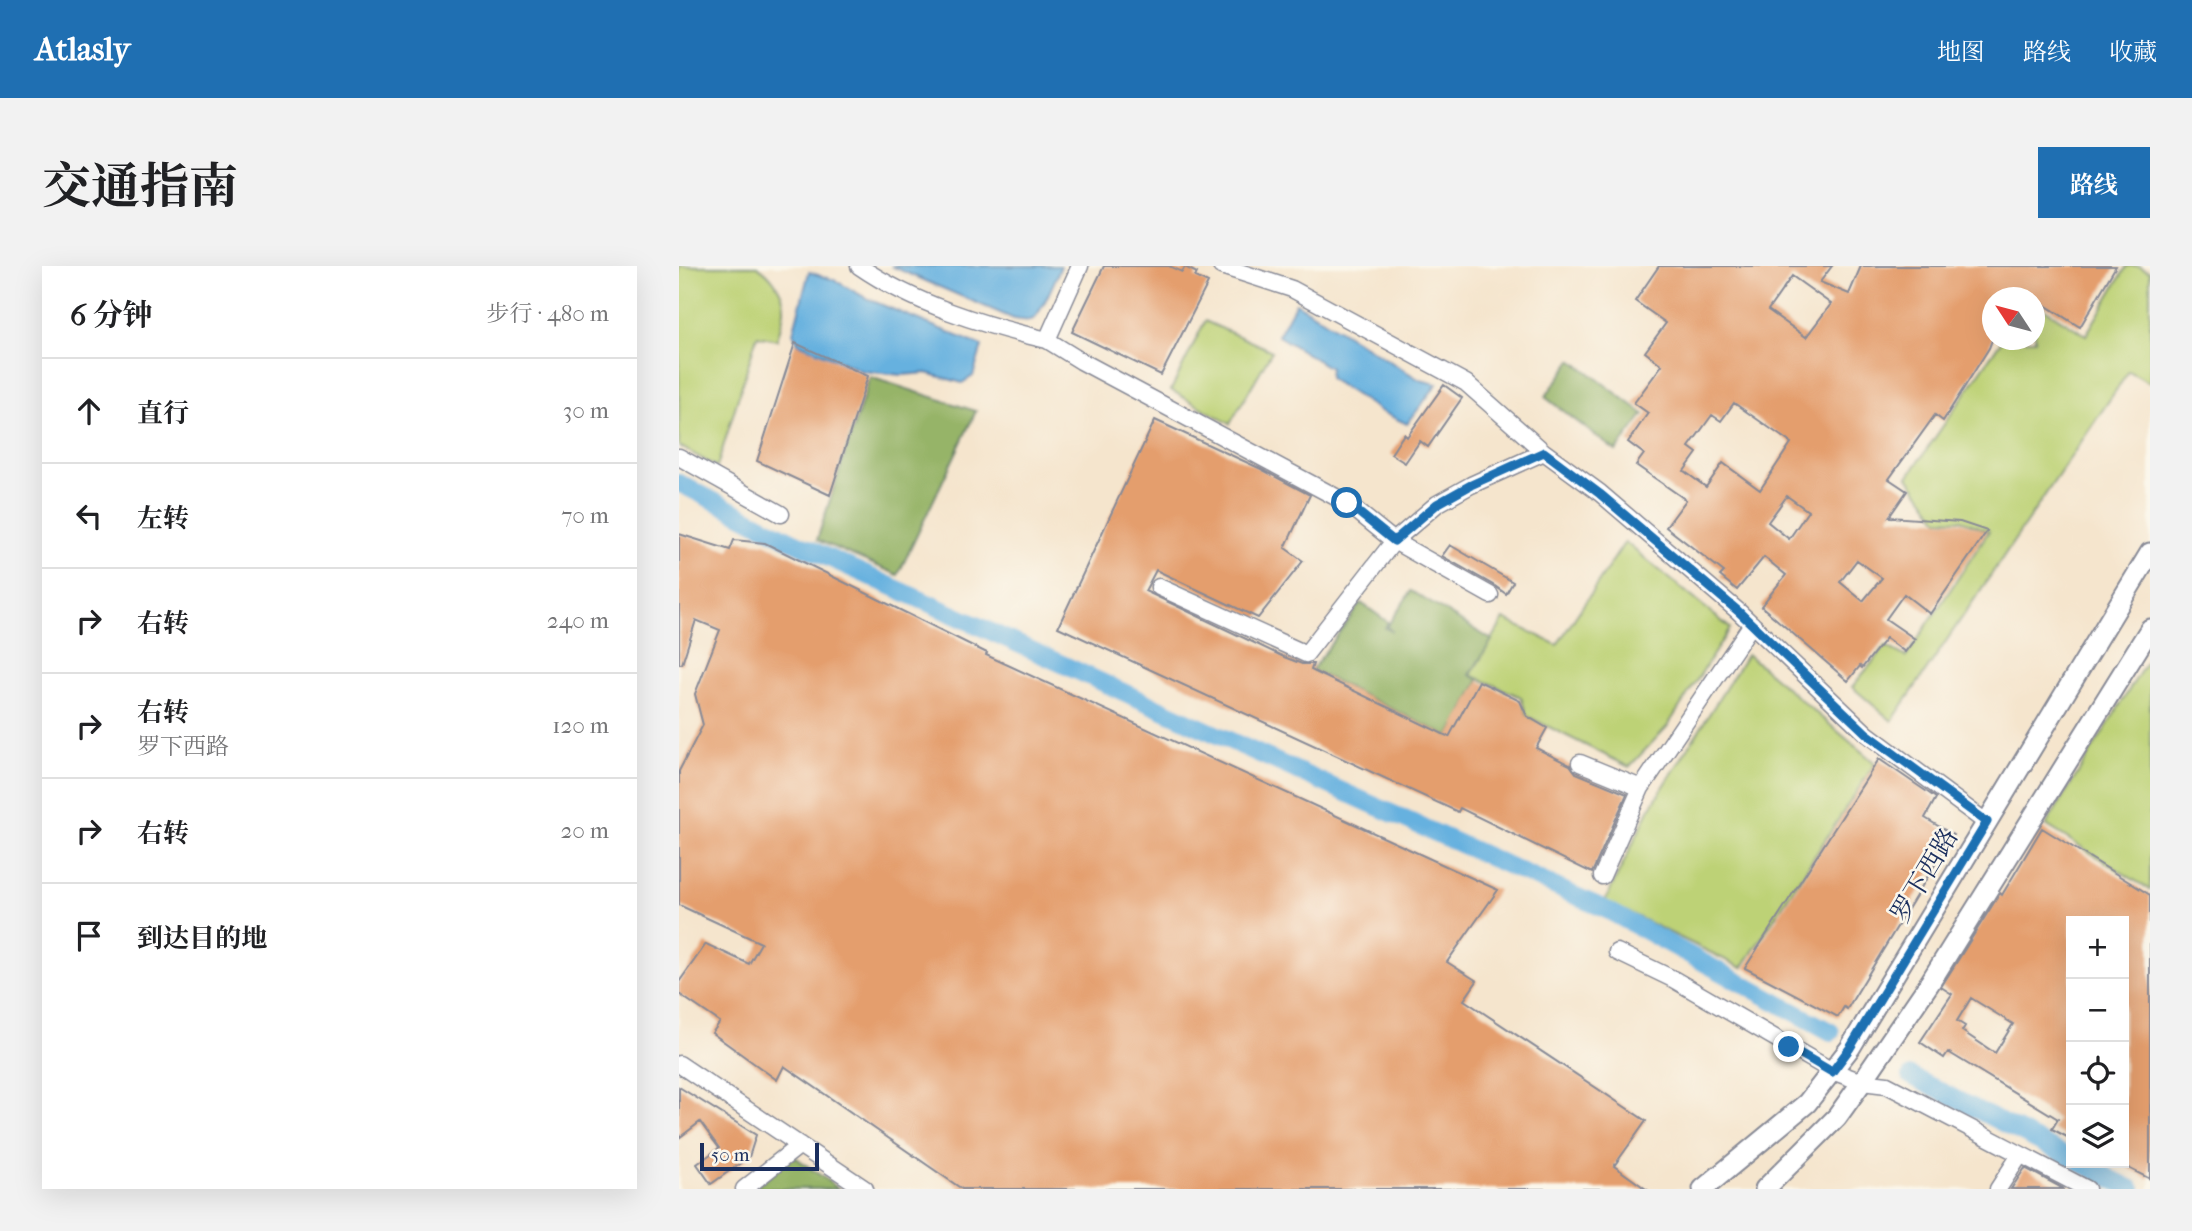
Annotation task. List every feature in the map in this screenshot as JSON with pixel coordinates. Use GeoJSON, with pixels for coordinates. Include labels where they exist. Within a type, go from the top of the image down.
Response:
{"type":"FeatureCollection","features":[{"type":"Feature","properties":{"kind":"main road","name":"罗下西路"},"geometry":{"type":"LineString","coordinates":[[1703,1189],[1807,1103],[1850,1048],[2150,553]]}},
{"type":"Feature","properties":{"kind":"main road"},"geometry":{"type":"LineString","coordinates":[[1765,1189],[1837,1117],[1862,1082],[1929,984],[2150,629]]}},
{"type":"Feature","properties":{"kind":"street"},"geometry":{"type":"LineString","coordinates":[[859,266],[874,277],[917,298],[999,328],[1048,340],[1081,361],[1347,503],[1394,541],[1490,594]]}},
{"type":"Feature","properties":{"kind":"street"},"geometry":{"type":"LineString","coordinates":[[1048,340],[1080,266]]}},
{"type":"Feature","properties":{"kind":"street"},"geometry":{"type":"LineString","coordinates":[[1221,266],[1292,289],[1466,383],[1544,452],[1600,494],[1752,624],[1867,734],[1987,822]]}},
{"type":"Feature","properties":{"kind":"street"},"geometry":{"type":"LineString","coordinates":[[1159,587],[1306,654],[1394,541],[1437,504],[1471,485],[1544,452]]}},
{"type":"Feature","properties":{"kind":"street"},"geometry":{"type":"LineString","coordinates":[[679,457],[781,514]]}},
{"type":"Feature","properties":{"kind":"street"},"geometry":{"type":"LineString","coordinates":[[1602,876],[1641,788],[1752,624]]}},
{"type":"Feature","properties":{"kind":"street"},"geometry":{"type":"LineString","coordinates":[[1580,762],[1641,788]]}},
{"type":"Feature","properties":{"kind":"street"},"geometry":{"type":"LineString","coordinates":[[1617,951],[1684,986],[1832,1072],[1862,1082],[1887,1085],[2087,1189]]}},
{"type":"Feature","properties":{"kind":"street"},"geometry":{"type":"LineString","coordinates":[[679,1064],[865,1189]]}},
{"type":"Feature","properties":{"kind":"street"},"geometry":{"type":"LineString","coordinates":[[744,1189],[800,1145]]}},
{"type":"Feature","properties":{"kind":"street"},"geometry":{"type":"LineString","coordinates":[[1998,1189],[2020,1154]]}},
{"type":"Feature","properties":{"kind":"green space"},"geometry":{"type":"Polygon","coordinates":[[[679,266],[757,266],[767,273],[782,295],[784,315],[777,340],[757,336],[717,467],[679,446],[679,266]]]}},
{"type":"Feature","properties":{"kind":"green space"},"geometry":{"type":"Polygon","coordinates":[[[2127,266],[2139,266],[2150,272],[2150,383],[2129,371],[1892,721],[1852,687],[1886,646],[1906,657],[1989,531],[1961,520],[1938,519],[1908,477],[1995,350],[2045,350],[2045,309],[2086,335],[2127,266]]]}},
{"type":"Feature","properties":{"kind":"green space"},"geometry":{"type":"Polygon","coordinates":[[[1205,321],[1272,351],[1230,424],[1171,390],[1205,321]]]}},
{"type":"Feature","properties":{"kind":"green space"},"geometry":{"type":"Polygon","coordinates":[[[1572,360],[1644,414],[1616,451],[1545,397],[1572,360]]]}},
{"type":"Feature","properties":{"kind":"green space"},"geometry":{"type":"Polygon","coordinates":[[[870,377],[976,411],[898,575],[817,540],[870,377]]]}},
{"type":"Feature","properties":{"kind":"green space"},"geometry":{"type":"Polygon","coordinates":[[[1625,542],[1730,628],[1667,727],[1629,767],[1527,716],[1521,697],[1471,675],[1504,619],[1557,645],[1625,542]]]}},
{"type":"Feature","properties":{"kind":"green space"},"geometry":{"type":"Polygon","coordinates":[[[1411,591],[1492,640],[1470,675],[1479,680],[1449,737],[1312,670],[1361,603],[1388,622],[1385,628],[1392,631],[1387,627],[1411,591]]]}},
{"type":"Feature","properties":{"kind":"green space"},"geometry":{"type":"Polygon","coordinates":[[[1747,654],[1875,763],[1742,968],[1605,901],[1649,810],[1747,654]]]}},
{"type":"Feature","properties":{"kind":"green space"},"geometry":{"type":"Polygon","coordinates":[[[2150,656],[2150,890],[2046,825],[2150,656]]]}},
{"type":"Feature","properties":{"kind":"green space"},"geometry":{"type":"Polygon","coordinates":[[[794,1156],[839,1189],[753,1189],[794,1156]]]}},
{"type":"Feature","properties":{"kind":"water"},"geometry":{"type":"Polygon","coordinates":[[[891,266],[1061,266],[1039,311],[1027,321],[1014,319],[891,266]]]}},
{"type":"Feature","properties":{"kind":"water"},"geometry":{"type":"Polygon","coordinates":[[[809,272],[834,280],[868,299],[982,346],[973,376],[962,383],[927,373],[902,375],[862,371],[798,343],[793,333],[809,272]]]}},
{"type":"Feature","properties":{"kind":"water"},"geometry":{"type":"Polygon","coordinates":[[[1296,303],[1420,380],[1437,384],[1407,424],[1382,412],[1329,378],[1330,368],[1278,336],[1296,303]]]}},
{"type":"Feature","properties":{"kind":"building"},"geometry":{"type":"Polygon","coordinates":[[[1104,266],[1169,266],[1182,272],[1185,267],[1197,273],[1195,277],[1208,283],[1161,375],[1072,332],[1104,266]]]}},
{"type":"Feature","properties":{"kind":"building"},"geometry":{"type":"Polygon","coordinates":[[[1659,266],[1832,266],[1820,282],[1849,294],[1861,266],[2116,266],[2080,327],[2045,305],[2045,287],[1982,287],[1982,350],[1988,350],[1943,421],[1935,415],[1889,479],[1907,491],[1889,517],[1960,522],[1987,531],[1930,614],[1904,594],[1886,619],[1915,639],[1905,652],[1886,638],[1848,681],[1761,606],[1786,575],[1764,557],[1737,590],[1720,576],[1724,572],[1666,527],[1686,500],[1636,465],[1644,454],[1628,442],[1648,413],[1634,403],[1662,365],[1645,352],[1666,323],[1635,301],[1659,266]],[[1792,276],[1768,310],[1806,337],[1831,304],[1792,276]],[[1734,403],[1721,421],[1712,415],[1689,447],[1697,453],[1684,471],[1706,487],[1723,463],[1760,490],[1791,443],[1734,403]],[[1787,496],[1768,522],[1789,539],[1808,511],[1787,496]],[[1857,560],[1840,582],[1863,601],[1882,578],[1857,560]]]}},
{"type":"Feature","properties":{"kind":"building"},"geometry":{"type":"Polygon","coordinates":[[[795,343],[868,376],[830,495],[757,461],[795,343]]]}},
{"type":"Feature","properties":{"kind":"building"},"geometry":{"type":"Polygon","coordinates":[[[1444,385],[1462,398],[1428,447],[1420,441],[1405,463],[1391,454],[1404,434],[1407,437],[1444,385]]]}},
{"type":"Feature","properties":{"kind":"building"},"geometry":{"type":"Polygon","coordinates":[[[1155,420],[1310,495],[1285,548],[1303,561],[1258,618],[1156,570],[1145,591],[1284,657],[1302,664],[1313,664],[1311,670],[1449,737],[1479,681],[1520,701],[1527,716],[1547,728],[1536,748],[1570,765],[1576,773],[1627,794],[1592,873],[1460,808],[1458,812],[1058,627],[1155,420]]]}},
{"type":"Feature","properties":{"kind":"building"},"geometry":{"type":"Polygon","coordinates":[[[679,534],[730,550],[734,540],[765,543],[987,653],[986,655],[1498,890],[1447,962],[1477,981],[1464,1000],[1646,1121],[1614,1166],[1646,1189],[962,1189],[784,1066],[777,1080],[712,1033],[720,1022],[679,994],[679,982],[706,944],[749,964],[761,943],[679,905],[679,771],[703,725],[695,694],[720,630],[696,620],[682,664],[679,664],[679,534]]]}},
{"type":"Feature","properties":{"kind":"building"},"geometry":{"type":"Polygon","coordinates":[[[1450,545],[1513,582],[1506,594],[1442,556],[1450,545]]]}},
{"type":"Feature","properties":{"kind":"building"},"geometry":{"type":"Polygon","coordinates":[[[1879,759],[1936,798],[1925,818],[1953,835],[1847,1009],[1844,1007],[1838,1017],[1745,968],[1879,759]]]}},
{"type":"Feature","properties":{"kind":"building"},"geometry":{"type":"Polygon","coordinates":[[[2042,828],[2150,895],[2150,1179],[2128,1168],[2129,916],[2066,916],[2066,1136],[2052,1129],[2058,1119],[1948,1052],[1944,1058],[1920,1042],[1952,994],[1941,987],[2000,893],[2002,895],[2042,828]],[[1971,998],[1957,1021],[1965,1026],[1962,1031],[1995,1053],[2013,1024],[1971,998]]]}},
{"type":"Feature","properties":{"kind":"building"},"geometry":{"type":"Polygon","coordinates":[[[679,1087],[756,1135],[749,1157],[711,1184],[697,1164],[719,1148],[700,1122],[679,1138],[679,1087]]]}},
{"type":"Feature","properties":{"kind":"building"},"geometry":{"type":"Polygon","coordinates":[[[2025,1168],[2064,1189],[2011,1189],[2025,1168]]]}},
{"type":"Feature","properties":{"kind":"waterway"},"geometry":{"type":"LineString","coordinates":[[679,483],[794,542],[1607,910],[1831,1032]]}},
{"type":"Feature","properties":{"kind":"waterway"},"geometry":{"type":"LineString","coordinates":[[1911,1076],[2066,1155]]}},
{"type":"Feature","properties":{"kind":"waterway"},"geometry":{"type":"LineString","coordinates":[[2090,1168],[2132,1189]]}},
{"type":"Feature","properties":{"kind":"route"},"geometry":{"type":"LineString","coordinates":[[1347,503],[1394,541],[1437,504],[1471,485],[1544,452],[1600,494],[1738,611],[1867,734],[1987,822],[1850,1048],[1832,1072],[1789,1047]]}}]}
